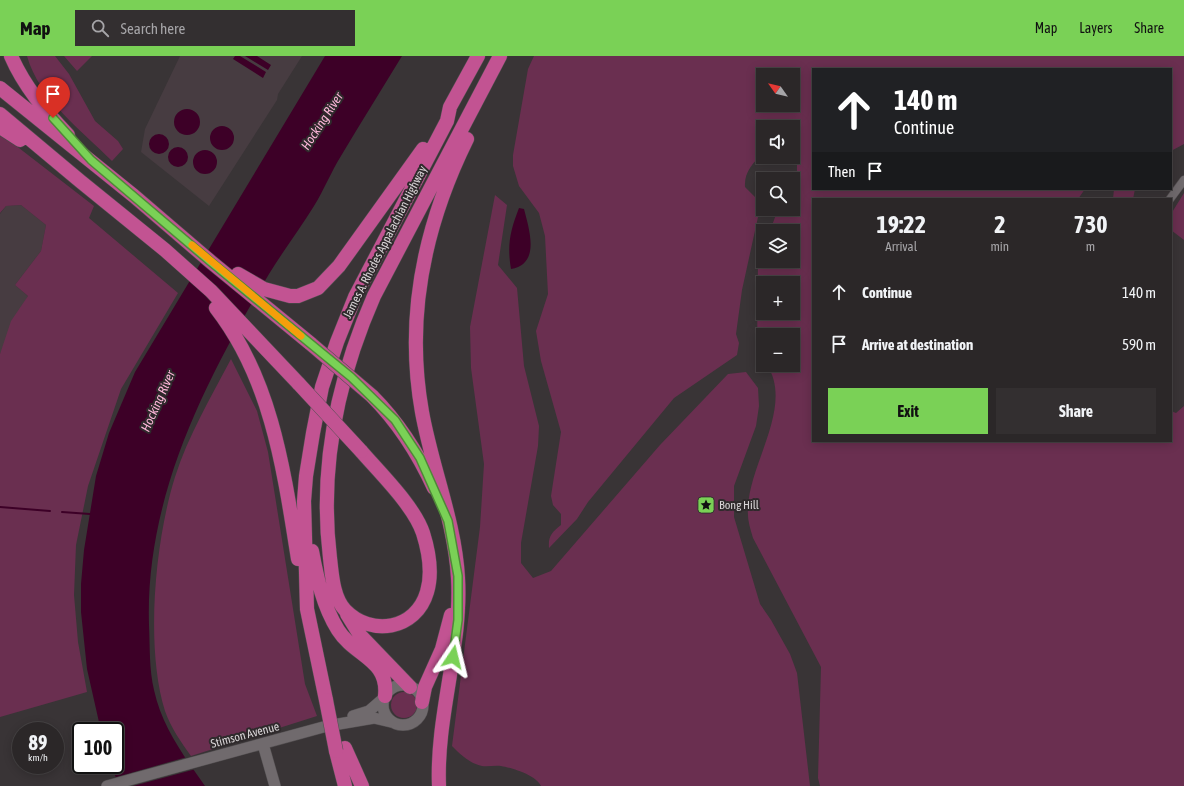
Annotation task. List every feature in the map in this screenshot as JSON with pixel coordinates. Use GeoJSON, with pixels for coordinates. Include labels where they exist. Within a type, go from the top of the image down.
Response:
{"type":"FeatureCollection","features":[{"type":"Feature","properties":{"kind":"highway"},"geometry":{"type":"LineString","coordinates":[[11,56],[17,71],[28,88],[91,160]]}},
{"type":"Feature","properties":{"kind":"highway","name":"James A. Rhodes Appalachian Highway"},"geometry":{"type":"LineString","coordinates":[[362,786],[341,749],[326,700],[307,609],[304,501],[306,476],[322,387],[337,342],[371,263],[447,121],[450,107],[478,56]]}},
{"type":"Feature","properties":{"kind":"highway"},"geometry":{"type":"LineString","coordinates":[[410,687],[360,635],[336,590],[332,572],[326,523],[327,472],[331,441],[339,402],[361,325],[374,296],[500,56]]}},
{"type":"Feature","properties":{"kind":"highway"},"geometry":{"type":"LineString","coordinates":[[439,786],[438,764],[441,731],[458,620],[458,576],[448,521],[422,412],[418,382],[416,327],[419,289],[425,252],[442,194],[456,161],[508,56]]}},
{"type":"Feature","properties":{"kind":"highway"},"geometry":{"type":"LineString","coordinates":[[0,88],[59,137],[91,160],[372,396],[395,420],[420,458],[448,521]]}},
{"type":"Feature","properties":{"kind":"highway"},"geometry":{"type":"LineString","coordinates":[[180,234],[256,285],[275,293],[290,296],[308,293],[318,288],[330,277],[398,186],[450,107]]}},
{"type":"Feature","properties":{"kind":"highway"},"geometry":{"type":"LineString","coordinates":[[0,114],[165,250],[211,291],[361,451],[411,511],[423,534],[430,561],[430,579],[427,594],[420,606],[409,618],[394,626],[382,628],[370,625],[358,619],[345,609]]}},
{"type":"Feature","properties":{"kind":"highway"},"geometry":{"type":"LineString","coordinates":[[0,127],[81,182]]}},
{"type":"Feature","properties":{"kind":"highway"},"geometry":{"type":"LineString","coordinates":[[193,275],[199,287],[224,318],[252,366],[269,412],[279,448],[307,609]]}},
{"type":"Feature","properties":{"kind":"highway"},"geometry":{"type":"LineString","coordinates":[[304,501],[315,566],[324,600],[344,638],[354,649],[374,663],[381,671],[386,683],[385,697]]}},
{"type":"Feature","properties":{"kind":"highway"},"geometry":{"type":"LineString","coordinates":[[422,702],[426,684],[440,654],[448,630],[455,560]]}},
{"type":"Feature","properties":{"kind":"highway"},"geometry":{"type":"LineString","coordinates":[[341,749],[345,786]]}},
{"type":"Feature","properties":{"kind":"main road"},"geometry":{"type":"LineString","coordinates":[[327,726],[369,710],[397,686],[410,687],[418,693],[422,702],[422,712],[414,722],[404,725],[391,722],[384,711],[385,697]]}},
{"type":"Feature","properties":{"kind":"main road","name":"Stimson Avenue"},"geometry":{"type":"LineString","coordinates":[[107,786],[327,726],[374,718],[391,722]]}},
{"type":"Feature","properties":{"kind":"main road"},"geometry":{"type":"LineString","coordinates":[[263,744],[275,786]]}},
{"type":"Feature","properties":{"kind":"street"},"geometry":{"type":"LineString","coordinates":[[1171,198],[1184,180]]}},
{"type":"Feature","properties":{"kind":"shaded area"},"geometry":{"type":"Polygon","coordinates":[[[27,56],[55,56],[69,74],[95,121],[118,141],[123,149],[112,161],[62,113],[51,100],[33,72],[27,56]]]}},
{"type":"Feature","properties":{"kind":"shaded area"},"geometry":{"type":"Polygon","coordinates":[[[64,56],[92,56],[77,71],[64,56]]]}},
{"type":"Feature","properties":{"kind":"shaded area"},"geometry":{"type":"Polygon","coordinates":[[[180,56],[302,56],[278,94],[277,100],[209,206],[141,152],[145,129],[180,56]]]}},
{"type":"Feature","properties":{"kind":"shaded area"},"geometry":{"type":"Polygon","coordinates":[[[534,56],[1184,56],[1184,144],[1172,150],[1172,68],[812,68],[812,190],[1084,190],[1079,198],[812,198],[812,442],[1172,442],[1172,411],[1176,413],[1184,406],[1184,786],[820,786],[818,778],[821,667],[753,538],[748,516],[750,491],[768,435],[776,398],[774,381],[770,372],[800,372],[800,328],[757,328],[757,320],[800,320],[800,276],[758,276],[758,268],[800,268],[800,224],[773,224],[775,216],[800,216],[800,172],[797,172],[797,164],[800,164],[800,120],[756,120],[756,161],[748,172],[745,187],[756,198],[756,216],[758,217],[742,290],[736,334],[739,343],[737,355],[674,398],[588,502],[577,519],[549,548],[549,540],[551,535],[561,525],[561,514],[553,505],[551,496],[561,432],[541,361],[536,331],[548,294],[545,236],[539,213],[519,186],[513,166],[513,155],[528,69],[534,56]]]}},
{"type":"Feature","properties":{"kind":"shaded area"},"geometry":{"type":"Polygon","coordinates":[[[0,136],[19,148],[94,206],[89,218],[178,293],[121,389],[88,486],[76,545],[74,595],[78,642],[87,692],[0,717],[0,354],[11,321],[28,296],[15,285],[41,251],[46,225],[21,205],[6,206],[0,213],[0,136]]]}},
{"type":"Feature","properties":{"kind":"shaded area"},"geometry":{"type":"Polygon","coordinates":[[[1114,190],[1135,190],[1133,198],[1113,198],[1114,190]]]}},
{"type":"Feature","properties":{"kind":"shaded area"},"geometry":{"type":"Polygon","coordinates":[[[1184,193],[1184,240],[1172,231],[1172,212],[1184,193]]]}},
{"type":"Feature","properties":{"kind":"shaded area"},"geometry":{"type":"Polygon","coordinates":[[[495,195],[507,205],[498,265],[517,288],[524,366],[539,426],[538,446],[521,543],[521,563],[533,578],[551,571],[660,445],[728,374],[746,372],[758,388],[759,406],[756,426],[734,486],[734,517],[760,604],[771,620],[790,654],[797,673],[810,786],[541,786],[529,775],[517,770],[501,766],[482,766],[473,763],[452,746],[480,527],[484,464],[471,368],[470,327],[495,195]]]}},
{"type":"Feature","properties":{"kind":"shaded area"},"geometry":{"type":"Polygon","coordinates":[[[21,205],[46,225],[41,251],[15,285],[28,296],[0,354],[0,214],[6,206],[21,205]]]}},
{"type":"Feature","properties":{"kind":"shaded area"},"geometry":{"type":"Polygon","coordinates":[[[231,359],[257,411],[268,452],[305,684],[317,716],[191,756],[176,735],[167,717],[159,685],[155,656],[154,626],[158,562],[168,503],[180,462],[200,417],[231,359]]]}},
{"type":"Feature","properties":{"kind":"shaded area"},"geometry":{"type":"Polygon","coordinates":[[[404,692],[413,696],[417,705],[413,714],[404,718],[395,714],[391,705],[395,696],[404,692]]]}},
{"type":"Feature","properties":{"kind":"water"},"geometry":{"type":"Polygon","coordinates":[[[235,56],[240,56],[266,72],[263,78],[233,59],[235,56]]]}},
{"type":"Feature","properties":{"kind":"water"},"geometry":{"type":"Polygon","coordinates":[[[245,56],[257,56],[271,65],[268,70],[245,56]]]}},
{"type":"Feature","properties":{"kind":"water","name":"Hocking River"},"geometry":{"type":"Polygon","coordinates":[[[325,56],[402,56],[337,162],[314,206],[269,274],[245,315],[202,398],[168,486],[157,531],[150,578],[150,666],[152,682],[162,716],[175,741],[205,786],[120,786],[114,774],[124,774],[124,722],[99,722],[87,669],[81,612],[81,584],[84,550],[96,476],[109,433],[135,372],[325,56]]]}},
{"type":"Feature","properties":{"kind":"water"},"geometry":{"type":"Polygon","coordinates":[[[187,109],[196,113],[200,122],[196,131],[187,135],[178,131],[174,122],[178,113],[187,109]]]}},
{"type":"Feature","properties":{"kind":"water"},"geometry":{"type":"Polygon","coordinates":[[[222,126],[231,129],[234,138],[231,147],[222,150],[213,147],[210,138],[213,129],[222,126]]]}},
{"type":"Feature","properties":{"kind":"water"},"geometry":{"type":"Polygon","coordinates":[[[155,134],[163,134],[169,140],[169,148],[163,154],[155,154],[149,148],[149,140],[155,134]]]}},
{"type":"Feature","properties":{"kind":"water"},"geometry":{"type":"Polygon","coordinates":[[[178,147],[185,150],[188,157],[185,164],[178,167],[171,164],[168,157],[171,150],[178,147]]]}},
{"type":"Feature","properties":{"kind":"water"},"geometry":{"type":"Polygon","coordinates":[[[205,150],[214,153],[217,162],[214,171],[205,174],[196,171],[193,162],[196,153],[205,150]]]}},
{"type":"Feature","properties":{"kind":"water"},"geometry":{"type":"Polygon","coordinates":[[[519,208],[524,209],[530,235],[530,253],[520,266],[511,269],[509,245],[513,224],[519,208]]]}},
{"type":"Feature","properties":{"kind":"pier"},"geometry":{"type":"Polygon","coordinates":[[[187,757],[196,769],[133,786],[117,786],[113,778],[187,757]]]}},
{"type":"Feature","properties":{"kind":"waterway"},"geometry":{"type":"LineString","coordinates":[[0,507],[50,511]]}},
{"type":"Feature","properties":{"kind":"waterway"},"geometry":{"type":"LineString","coordinates":[[62,512],[90,514]]}},
{"type":"Feature","properties":{"kind":"slow traffic"},"geometry":{"type":"LineString","coordinates":[[192,245],[301,336]]}},
{"type":"Feature","properties":{"kind":"place","name":"Bong Hill"},"geometry":{"type":"Point","coordinates":[706,505]}},
{"type":"Feature","properties":{"kind":"route"},"geometry":{"type":"LineString","coordinates":[[53,118],[91,160],[278,318],[351,377],[383,406],[395,420],[420,458],[448,521],[458,576],[458,620],[453,657]]}}]}
